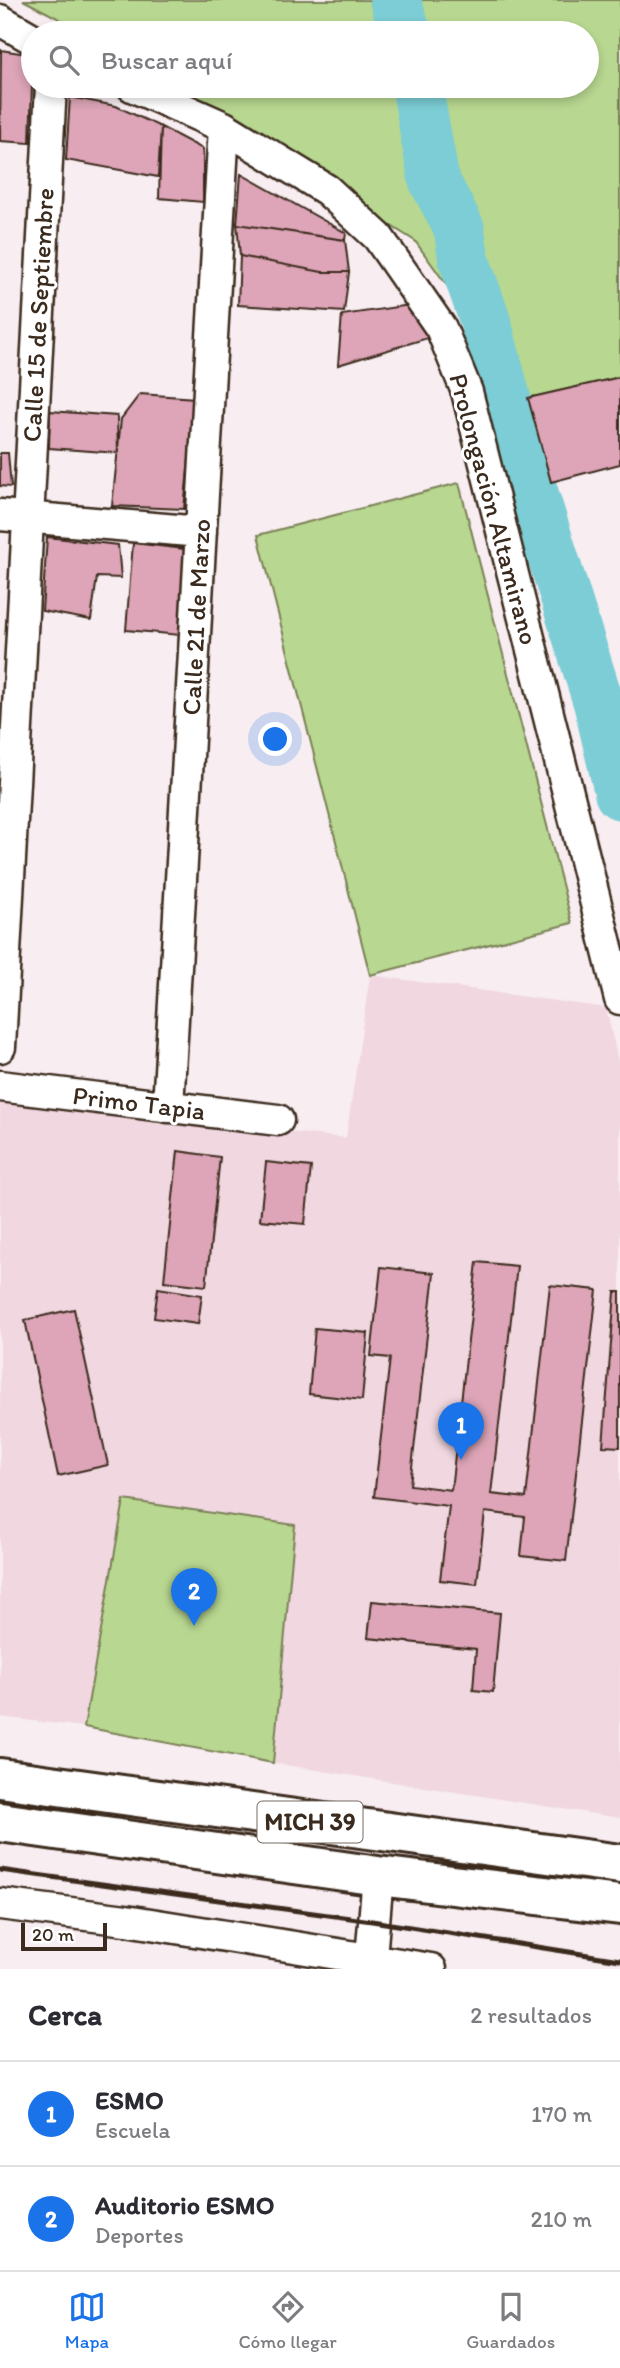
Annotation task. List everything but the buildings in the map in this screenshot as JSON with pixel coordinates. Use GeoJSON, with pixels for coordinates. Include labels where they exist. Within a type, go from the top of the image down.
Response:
{"type":"FeatureCollection","features":[{"type":"Feature","properties":{"kind":"main road","name":"MICH 39"},"geometry":{"type":"LineString","coordinates":[[0,1778],[620,1864]]}},
{"type":"Feature","properties":{"kind":"main road"},"geometry":{"type":"LineString","coordinates":[[86,1835],[95,1792]]}},
{"type":"Feature","properties":{"kind":"main road","name":"MICH 39"},"geometry":{"type":"LineString","coordinates":[[0,1822],[378,1876],[620,1905]]}},
{"type":"Feature","properties":{"kind":"street"},"geometry":{"type":"LineString","coordinates":[[0,20],[21,32]]}},
{"type":"Feature","properties":{"kind":"street","name":"Calle 15 de Septiembre"},"geometry":{"type":"LineString","coordinates":[[0,1047],[13,516],[50,98]]}},
{"type":"Feature","properties":{"kind":"street","name":"Prolongación Altamirano"},"geometry":{"type":"LineString","coordinates":[[159,98],[224,127],[327,190],[378,237],[441,328],[467,392],[620,999]]}},
{"type":"Feature","properties":{"kind":"street","name":"Calle 21 de Marzo"},"geometry":{"type":"LineString","coordinates":[[168,1107],[224,127]]}},
{"type":"Feature","properties":{"kind":"street"},"geometry":{"type":"LineString","coordinates":[[13,516],[201,532]]}},
{"type":"Feature","properties":{"kind":"street","name":"Primo Tapia"},"geometry":{"type":"LineString","coordinates":[[0,1086],[278,1120]]}},
{"type":"Feature","properties":{"kind":"street"},"geometry":{"type":"LineString","coordinates":[[370,1965],[378,1876]]}},
{"type":"Feature","properties":{"kind":"street"},"geometry":{"type":"LineString","coordinates":[[0,1903],[126,1920],[370,1965],[431,1969]]}},
{"type":"Feature","properties":{"kind":"shaded area"},"geometry":{"type":"Polygon","coordinates":[[[370,975],[606,1008],[620,1069],[620,1818],[273,1763],[294,1525],[124,1500],[84,1727],[0,1717],[0,1102],[346,1138],[370,975]]]}},
{"type":"Feature","properties":{"kind":"green space"},"geometry":{"type":"Polygon","coordinates":[[[23,0],[620,0],[620,377],[528,398],[415,241],[188,98],[599,98],[599,21],[63,21],[23,0]]]}},
{"type":"Feature","properties":{"kind":"green space"},"geometry":{"type":"Polygon","coordinates":[[[459,483],[572,923],[370,975],[258,535],[459,483]]]}},
{"type":"Feature","properties":{"kind":"green space"},"geometry":{"type":"Polygon","coordinates":[[[124,1500],[295,1525],[273,1763],[84,1727],[124,1500]]]}},
{"type":"Feature","properties":{"kind":"waterway"},"geometry":{"type":"LineString","coordinates":[[395,0],[402,21]]}},
{"type":"Feature","properties":{"kind":"waterway"},"geometry":{"type":"LineString","coordinates":[[419,98],[434,180],[459,228],[464,260],[485,320],[516,439],[599,704],[620,794]]}},
{"type":"Feature","properties":{"kind":"railway"},"geometry":{"type":"LineString","coordinates":[[0,1870],[372,1921],[620,1960]]}},
{"type":"Feature","properties":{"kind":"place","name":"ESMO"},"geometry":{"type":"Point","coordinates":[461,1460]}},
{"type":"Feature","properties":{"kind":"place","name":"Auditorio ESMO"},"geometry":{"type":"Point","coordinates":[194,1626]}}]}
